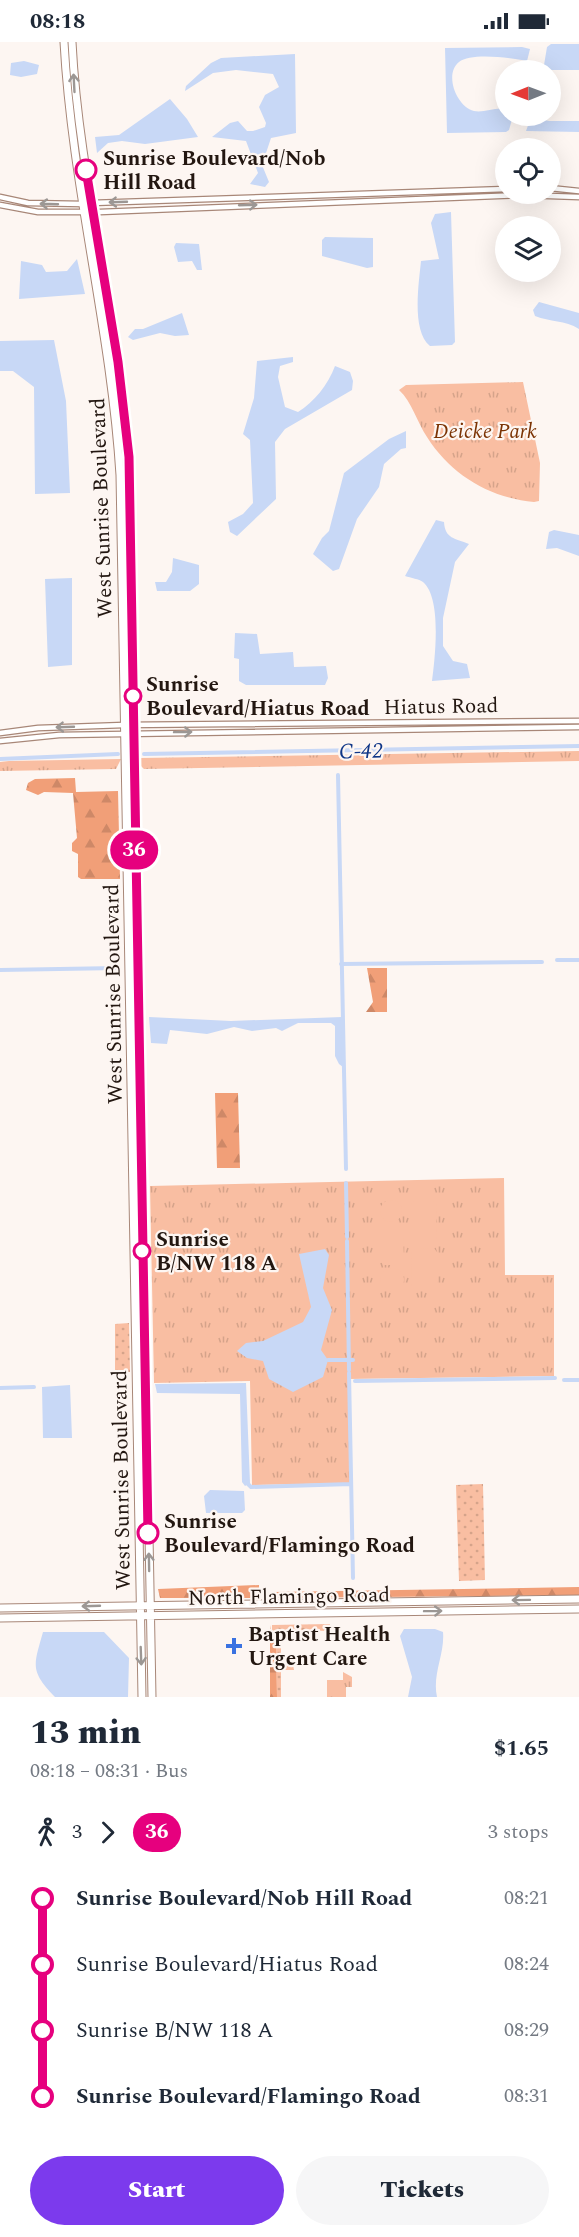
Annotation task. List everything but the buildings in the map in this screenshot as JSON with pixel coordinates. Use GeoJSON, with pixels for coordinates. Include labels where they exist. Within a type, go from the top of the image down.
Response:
{"type":"FeatureCollection","features":[{"type":"Feature","properties":{"kind":"highway","name":"West Sunrise Boulevard"},"geometry":{"type":"LineString","coordinates":[[63,42],[67,103],[116,418],[142,1697]]}},
{"type":"Feature","properties":{"kind":"highway","name":"West Sunrise Boulevard"},"geometry":{"type":"LineString","coordinates":[[72,42],[75,103],[126,418],[152,1697]]}},
{"type":"Feature","properties":{"kind":"highway","name":"North Flamingo Road"},"geometry":{"type":"LineString","coordinates":[[0,1608],[140,1604],[579,1599]]}},
{"type":"Feature","properties":{"kind":"highway","name":"North Flamingo Road"},"geometry":{"type":"LineString","coordinates":[[0,1618],[579,1609]]}},
{"type":"Feature","properties":{"kind":"main road"},"geometry":{"type":"LineString","coordinates":[[0,197],[28,204],[82,204],[495,189]]}},
{"type":"Feature","properties":{"kind":"main road"},"geometry":{"type":"LineString","coordinates":[[561,189],[579,191]]}},
{"type":"Feature","properties":{"kind":"main road"},"geometry":{"type":"LineString","coordinates":[[0,205],[38,212],[93,212],[520,195],[579,197]]}},
{"type":"Feature","properties":{"kind":"main road","name":"Hiatus Road"},"geometry":{"type":"LineString","coordinates":[[133,729],[579,721]]}},
{"type":"Feature","properties":{"kind":"main road","name":"Hiatus Road"},"geometry":{"type":"LineString","coordinates":[[124,729],[579,727]]}},
{"type":"Feature","properties":{"kind":"main road"},"geometry":{"type":"LineString","coordinates":[[0,732],[38,728],[124,729]]}},
{"type":"Feature","properties":{"kind":"main road"},"geometry":{"type":"LineString","coordinates":[[0,741],[124,729]]}},
{"type":"Feature","properties":{"kind":"green space","name":"Deicke Park"},"geometry":{"type":"Polygon","coordinates":[[[523,382],[540,463],[539,501],[534,502],[502,496],[487,490],[460,473],[437,451],[399,390],[406,385],[523,382]]]}},
{"type":"Feature","properties":{"kind":"green space"},"geometry":{"type":"Polygon","coordinates":[[[579,751],[579,761],[144,769],[139,764],[139,758],[579,751]]]}},
{"type":"Feature","properties":{"kind":"green space"},"geometry":{"type":"Polygon","coordinates":[[[121,759],[116,769],[0,771],[0,762],[9,761],[121,759]]]}},
{"type":"Feature","properties":{"kind":"green space"},"geometry":{"type":"Polygon","coordinates":[[[75,778],[76,792],[118,791],[120,879],[81,879],[78,877],[78,854],[72,851],[72,843],[77,838],[73,793],[44,792],[38,795],[26,790],[28,783],[35,779],[75,778]]]}},
{"type":"Feature","properties":{"kind":"green space"},"geometry":{"type":"Polygon","coordinates":[[[367,968],[387,968],[387,1012],[366,1012],[373,1002],[367,968]]]}},
{"type":"Feature","properties":{"kind":"green space"},"geometry":{"type":"Polygon","coordinates":[[[215,1093],[238,1093],[240,1168],[217,1168],[215,1093]]]}},
{"type":"Feature","properties":{"kind":"green space"},"geometry":{"type":"Polygon","coordinates":[[[504,1178],[505,1275],[554,1275],[554,1376],[348,1379],[351,1483],[252,1485],[250,1381],[154,1383],[150,1186],[504,1178]]]}},
{"type":"Feature","properties":{"kind":"green space"},"geometry":{"type":"Polygon","coordinates":[[[387,1200],[395,1200],[402,1207],[402,1215],[395,1222],[387,1222],[380,1215],[380,1207],[387,1200]]]}},
{"type":"Feature","properties":{"kind":"green space"},"geometry":{"type":"Polygon","coordinates":[[[414,1201],[433,1201],[436,1204],[437,1239],[434,1242],[414,1242],[411,1239],[411,1205],[414,1201]]]}},
{"type":"Feature","properties":{"kind":"green space"},"geometry":{"type":"Polygon","coordinates":[[[383,1227],[400,1227],[403,1230],[404,1261],[400,1265],[384,1265],[380,1261],[380,1230],[383,1227]]]}},
{"type":"Feature","properties":{"kind":"green space"},"geometry":{"type":"Polygon","coordinates":[[[434,1248],[437,1252],[437,1287],[434,1290],[415,1290],[412,1287],[411,1252],[415,1249],[434,1248]]]}},
{"type":"Feature","properties":{"kind":"green space"},"geometry":{"type":"Polygon","coordinates":[[[392,1268],[400,1272],[404,1280],[400,1288],[392,1292],[384,1288],[380,1280],[384,1272],[392,1268]]]}},
{"type":"Feature","properties":{"kind":"green space"},"geometry":{"type":"Polygon","coordinates":[[[129,1323],[130,1372],[115,1372],[115,1324],[129,1323]]]}},
{"type":"Feature","properties":{"kind":"green space"},"geometry":{"type":"Polygon","coordinates":[[[483,1484],[485,1580],[459,1581],[456,1485],[483,1484]]]}},
{"type":"Feature","properties":{"kind":"green space"},"geometry":{"type":"Polygon","coordinates":[[[259,1585],[259,1590],[250,1598],[160,1598],[158,1589],[259,1585]]]}},
{"type":"Feature","properties":{"kind":"green space"},"geometry":{"type":"Polygon","coordinates":[[[579,1587],[579,1595],[275,1598],[274,1592],[579,1587]]]}},
{"type":"Feature","properties":{"kind":"green space"},"geometry":{"type":"Polygon","coordinates":[[[330,1624],[329,1631],[290,1630],[290,1638],[293,1640],[281,1640],[282,1666],[293,1665],[294,1670],[281,1670],[281,1697],[277,1697],[276,1642],[272,1642],[272,1625],[330,1624]]]}},
{"type":"Feature","properties":{"kind":"green space"},"geometry":{"type":"Polygon","coordinates":[[[270,1625],[272,1642],[276,1642],[277,1697],[270,1697],[270,1625]]]}},
{"type":"Feature","properties":{"kind":"green space"},"geometry":{"type":"Polygon","coordinates":[[[343,1672],[352,1677],[352,1687],[346,1687],[346,1697],[327,1697],[327,1680],[343,1680],[343,1672]]]}},
{"type":"Feature","properties":{"kind":"water"},"geometry":{"type":"Polygon","coordinates":[[[551,44],[579,44],[579,70],[561,70],[561,60],[545,60],[547,47],[551,44]]]}},
{"type":"Feature","properties":{"kind":"water"},"geometry":{"type":"Polygon","coordinates":[[[522,47],[530,49],[527,60],[492,57],[465,59],[459,62],[452,74],[454,89],[462,103],[474,111],[495,109],[495,126],[510,126],[509,130],[506,132],[447,133],[445,48],[522,47]]]}},
{"type":"Feature","properties":{"kind":"water"},"geometry":{"type":"Polygon","coordinates":[[[295,54],[296,133],[271,138],[262,165],[269,182],[265,187],[250,184],[258,173],[246,141],[212,137],[230,123],[238,121],[247,131],[265,127],[266,123],[259,107],[265,95],[279,87],[273,74],[236,70],[213,73],[185,91],[186,86],[211,63],[221,58],[295,54]]]}},
{"type":"Feature","properties":{"kind":"water"},"geometry":{"type":"Polygon","coordinates":[[[24,61],[39,65],[37,74],[21,77],[10,75],[11,63],[24,61]]]}},
{"type":"Feature","properties":{"kind":"water"},"geometry":{"type":"Polygon","coordinates":[[[170,99],[187,119],[198,137],[145,144],[122,141],[108,143],[97,153],[95,137],[119,135],[170,99]]]}},
{"type":"Feature","properties":{"kind":"water"},"geometry":{"type":"Polygon","coordinates":[[[561,121],[579,121],[579,132],[526,131],[528,126],[561,126],[561,121]]]}},
{"type":"Feature","properties":{"kind":"water"},"geometry":{"type":"Polygon","coordinates":[[[451,212],[455,342],[452,345],[430,346],[424,339],[418,318],[421,261],[439,259],[431,223],[435,214],[451,212]]]}},
{"type":"Feature","properties":{"kind":"water"},"geometry":{"type":"Polygon","coordinates":[[[325,237],[373,238],[373,267],[367,268],[322,256],[322,240],[325,237]]]}},
{"type":"Feature","properties":{"kind":"water"},"geometry":{"type":"Polygon","coordinates":[[[176,243],[199,244],[202,270],[197,270],[192,261],[178,262],[174,247],[176,243]]]}},
{"type":"Feature","properties":{"kind":"water"},"geometry":{"type":"Polygon","coordinates":[[[77,259],[85,294],[19,299],[21,261],[42,265],[46,272],[67,271],[77,259]]]}},
{"type":"Feature","properties":{"kind":"water"},"geometry":{"type":"Polygon","coordinates":[[[539,302],[579,313],[579,329],[535,316],[533,310],[539,302]]]}},
{"type":"Feature","properties":{"kind":"water"},"geometry":{"type":"Polygon","coordinates":[[[182,313],[189,335],[175,336],[160,333],[133,340],[128,337],[135,329],[143,329],[182,313]]]}},
{"type":"Feature","properties":{"kind":"water"},"geometry":{"type":"Polygon","coordinates":[[[54,340],[66,401],[70,493],[35,494],[34,387],[13,371],[0,371],[0,341],[54,340]]]}},
{"type":"Feature","properties":{"kind":"water"},"geometry":{"type":"Polygon","coordinates":[[[293,357],[293,362],[280,366],[278,377],[285,407],[298,412],[304,408],[324,386],[335,366],[350,372],[353,381],[352,390],[285,429],[275,442],[276,499],[237,536],[230,532],[228,522],[243,514],[253,503],[250,440],[243,434],[254,398],[257,361],[293,357]]]}},
{"type":"Feature","properties":{"kind":"water"},"geometry":{"type":"Polygon","coordinates":[[[406,431],[406,448],[401,449],[384,464],[379,487],[357,519],[339,569],[333,571],[313,554],[329,531],[344,473],[389,439],[406,431]]]}},
{"type":"Feature","properties":{"kind":"water"},"geometry":{"type":"Polygon","coordinates":[[[436,520],[444,522],[449,535],[469,544],[455,562],[443,618],[443,646],[453,661],[467,664],[470,678],[432,681],[436,629],[433,601],[423,582],[405,576],[436,520]]]}},
{"type":"Feature","properties":{"kind":"water"},"geometry":{"type":"Polygon","coordinates":[[[554,530],[579,535],[579,556],[557,548],[546,549],[549,532],[554,530]]]}},
{"type":"Feature","properties":{"kind":"water"},"geometry":{"type":"Polygon","coordinates":[[[173,558],[199,565],[199,584],[190,591],[157,591],[155,582],[166,582],[172,572],[173,558]]]}},
{"type":"Feature","properties":{"kind":"water"},"geometry":{"type":"Polygon","coordinates":[[[72,578],[72,665],[48,667],[45,579],[72,578]]]}},
{"type":"Feature","properties":{"kind":"water"},"geometry":{"type":"Polygon","coordinates":[[[235,633],[257,634],[260,654],[293,652],[294,667],[326,666],[328,678],[325,685],[246,685],[239,681],[239,659],[234,658],[235,633]]]}},
{"type":"Feature","properties":{"kind":"water"},"geometry":{"type":"Polygon","coordinates":[[[149,1017],[231,1021],[342,1017],[343,1067],[335,1056],[335,1026],[331,1023],[298,1023],[282,1031],[276,1028],[252,1031],[234,1027],[207,1034],[170,1030],[167,1044],[151,1043],[149,1017]]]}},
{"type":"Feature","properties":{"kind":"water"},"geometry":{"type":"Polygon","coordinates":[[[325,1249],[329,1255],[323,1288],[332,1310],[321,1350],[328,1360],[323,1377],[293,1392],[269,1379],[263,1361],[247,1358],[237,1351],[246,1343],[263,1341],[303,1322],[311,1307],[299,1254],[325,1249]]]}},
{"type":"Feature","properties":{"kind":"water"},"geometry":{"type":"Polygon","coordinates":[[[246,1383],[250,1483],[245,1486],[242,1482],[240,1394],[157,1393],[155,1384],[246,1383]]]}},
{"type":"Feature","properties":{"kind":"water"},"geometry":{"type":"Polygon","coordinates":[[[70,1385],[72,1438],[43,1438],[42,1387],[70,1385]]]}},
{"type":"Feature","properties":{"kind":"water"},"geometry":{"type":"Polygon","coordinates":[[[210,1490],[244,1491],[245,1510],[242,1513],[206,1513],[204,1496],[210,1490]]]}},
{"type":"Feature","properties":{"kind":"water"},"geometry":{"type":"Polygon","coordinates":[[[404,1629],[435,1629],[443,1632],[436,1680],[437,1697],[408,1697],[412,1677],[400,1636],[404,1629]]]}},
{"type":"Feature","properties":{"kind":"water"},"geometry":{"type":"Polygon","coordinates":[[[43,1632],[104,1632],[129,1658],[128,1697],[55,1697],[37,1673],[37,1652],[43,1632]]]}},
{"type":"Feature","properties":{"kind":"waterway","name":"C-42"},"geometry":{"type":"LineString","coordinates":[[144,754],[579,746]]}},
{"type":"Feature","properties":{"kind":"waterway","name":"C-42"},"geometry":{"type":"LineString","coordinates":[[0,759],[118,754]]}},
{"type":"Feature","properties":{"kind":"waterway"},"geometry":{"type":"LineString","coordinates":[[338,775],[346,1169]]}},
{"type":"Feature","properties":{"kind":"waterway"},"geometry":{"type":"LineString","coordinates":[[557,960],[579,960]]}},
{"type":"Feature","properties":{"kind":"waterway"},"geometry":{"type":"LineString","coordinates":[[341,964],[542,962]]}},
{"type":"Feature","properties":{"kind":"waterway"},"geometry":{"type":"LineString","coordinates":[[0,970],[118,968]]}},
{"type":"Feature","properties":{"kind":"waterway"},"geometry":{"type":"LineString","coordinates":[[346,1183],[347,1237]]}},
{"type":"Feature","properties":{"kind":"waterway"},"geometry":{"type":"LineString","coordinates":[[347,1241],[349,1370]]}},
{"type":"Feature","properties":{"kind":"waterway"},"geometry":{"type":"LineString","coordinates":[[328,1360],[353,1360]]}},
{"type":"Feature","properties":{"kind":"waterway"},"geometry":{"type":"LineString","coordinates":[[349,1373],[353,1578]]}},
{"type":"Feature","properties":{"kind":"waterway"},"geometry":{"type":"LineString","coordinates":[[355,1381],[555,1378]]}},
{"type":"Feature","properties":{"kind":"waterway"},"geometry":{"type":"LineString","coordinates":[[564,1380],[579,1380]]}},
{"type":"Feature","properties":{"kind":"waterway"},"geometry":{"type":"LineString","coordinates":[[0,1388],[34,1387]]}},
{"type":"Feature","properties":{"kind":"waterway"},"geometry":{"type":"LineString","coordinates":[[246,1482],[251,1487],[351,1484]]}},
{"type":"Feature","properties":{"kind":"bus line","name":"36"},"geometry":{"type":"LineString","coordinates":[[86,170],[118,362],[129,457],[134,854],[148,1533]]}},
{"type":"Feature","properties":{"kind":"place","name":"Sunrise Boulevard/Nob Hill Road"},"geometry":{"type":"Point","coordinates":[86,170]}},
{"type":"Feature","properties":{"kind":"place","name":"Sunrise Boulevard/Hiatus Road"},"geometry":{"type":"Point","coordinates":[133,696]}},
{"type":"Feature","properties":{"kind":"place","name":"Sunrise B/NW 118 A"},"geometry":{"type":"Point","coordinates":[142,1251]}},
{"type":"Feature","properties":{"kind":"place","name":"Sunrise Boulevard/Flamingo Road"},"geometry":{"type":"Point","coordinates":[148,1533]}},
{"type":"Feature","properties":{"kind":"place","name":"Baptist Health Urgent Care"},"geometry":{"type":"Point","coordinates":[234,1646]}}]}
